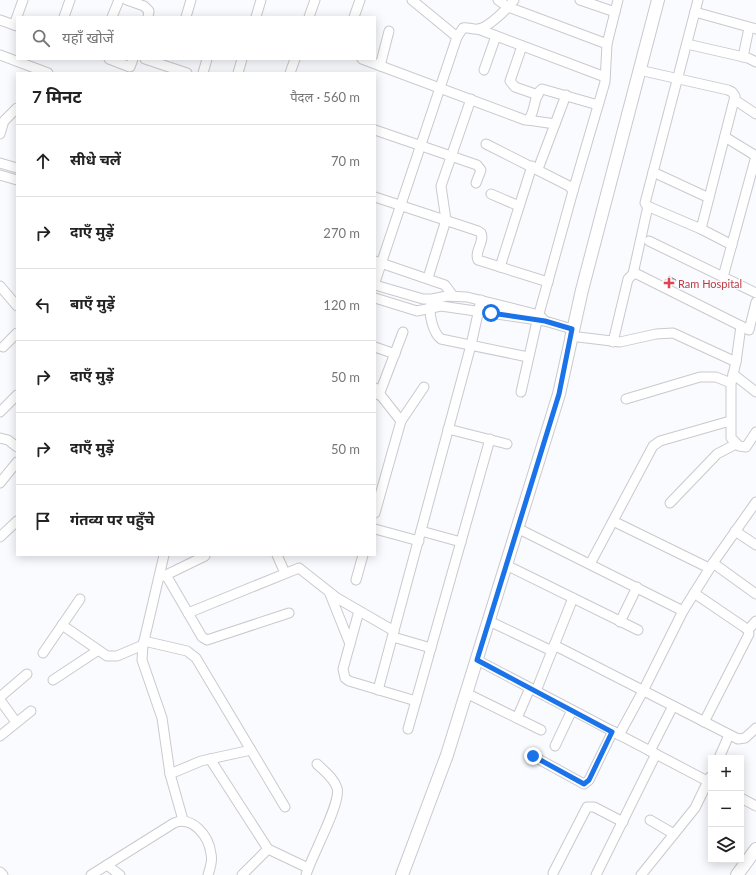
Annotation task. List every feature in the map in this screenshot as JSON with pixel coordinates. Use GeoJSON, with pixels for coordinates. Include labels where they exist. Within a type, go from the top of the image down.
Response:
{"type":"FeatureCollection","features":[{"type":"Feature","properties":{"kind":"street"},"geometry":{"type":"LineString","coordinates":[[19,16],[23,0]]}},
{"type":"Feature","properties":{"kind":"street"},"geometry":{"type":"LineString","coordinates":[[64,16],[70,0]]}},
{"type":"Feature","properties":{"kind":"street"},"geometry":{"type":"LineString","coordinates":[[112,16],[119,0]]}},
{"type":"Feature","properties":{"kind":"street"},"geometry":{"type":"LineString","coordinates":[[130,0],[147,8],[149,12],[148,16]]}},
{"type":"Feature","properties":{"kind":"street"},"geometry":{"type":"LineString","coordinates":[[186,16],[191,0]]}},
{"type":"Feature","properties":{"kind":"street"},"geometry":{"type":"LineString","coordinates":[[256,16],[261,0]]}},
{"type":"Feature","properties":{"kind":"street"},"geometry":{"type":"LineString","coordinates":[[309,16],[315,0]]}},
{"type":"Feature","properties":{"kind":"street"},"geometry":{"type":"LineString","coordinates":[[354,16],[360,0]]}},
{"type":"Feature","properties":{"kind":"street"},"geometry":{"type":"LineString","coordinates":[[412,0],[457,37]]}},
{"type":"Feature","properties":{"kind":"street"},"geometry":{"type":"LineString","coordinates":[[498,0],[607,44]]}},
{"type":"Feature","properties":{"kind":"street"},"geometry":{"type":"LineString","coordinates":[[579,0],[615,12]]}},
{"type":"Feature","properties":{"kind":"street"},"geometry":{"type":"LineString","coordinates":[[521,392],[528,357],[540,319],[548,282],[605,77],[607,44],[618,0]]}},
{"type":"Feature","properties":{"kind":"street"},"geometry":{"type":"LineString","coordinates":[[402,875],[446,755],[477,660],[559,394],[571,333],[658,0]]}},
{"type":"Feature","properties":{"kind":"street"},"geometry":{"type":"LineString","coordinates":[[698,0],[645,198],[645,203],[648,206],[701,229],[732,245]]}},
{"type":"Feature","properties":{"kind":"street"},"geometry":{"type":"LineString","coordinates":[[478,29],[502,14],[511,4]]}},
{"type":"Feature","properties":{"kind":"street"},"geometry":{"type":"LineString","coordinates":[[695,12],[753,28],[743,57]]}},
{"type":"Feature","properties":{"kind":"street"},"geometry":{"type":"LineString","coordinates":[[0,20],[16,25]]}},
{"type":"Feature","properties":{"kind":"street"},"geometry":{"type":"LineString","coordinates":[[376,276],[378,262],[400,206],[457,37],[463,28],[478,29],[605,77]]}},
{"type":"Feature","properties":{"kind":"street"},"geometry":{"type":"LineString","coordinates":[[380,66],[389,31]]}},
{"type":"Feature","properties":{"kind":"street"},"geometry":{"type":"LineString","coordinates":[[484,70],[496,36]]}},
{"type":"Feature","properties":{"kind":"street"},"geometry":{"type":"LineString","coordinates":[[687,44],[743,57],[756,62]]}},
{"type":"Feature","properties":{"kind":"street"},"geometry":{"type":"LineString","coordinates":[[522,46],[510,81],[515,87],[538,95]]}},
{"type":"Feature","properties":{"kind":"street"},"geometry":{"type":"LineString","coordinates":[[0,55],[16,59]]}},
{"type":"Feature","properties":{"kind":"street"},"geometry":{"type":"LineString","coordinates":[[112,60],[130,66]]}},
{"type":"Feature","properties":{"kind":"street"},"geometry":{"type":"LineString","coordinates":[[151,60],[170,63],[185,72]]}},
{"type":"Feature","properties":{"kind":"street"},"geometry":{"type":"LineString","coordinates":[[203,72],[207,60]]}},
{"type":"Feature","properties":{"kind":"street"},"geometry":{"type":"LineString","coordinates":[[238,72],[242,60]]}},
{"type":"Feature","properties":{"kind":"street"},"geometry":{"type":"LineString","coordinates":[[290,72],[295,60]]}},
{"type":"Feature","properties":{"kind":"street"},"geometry":{"type":"LineString","coordinates":[[365,60],[528,120],[555,124]]}},
{"type":"Feature","properties":{"kind":"street"},"geometry":{"type":"LineString","coordinates":[[28,62],[43,72]]}},
{"type":"Feature","properties":{"kind":"street"},"geometry":{"type":"LineString","coordinates":[[639,70],[732,92],[735,100],[701,229]]}},
{"type":"Feature","properties":{"kind":"street"},"geometry":{"type":"LineString","coordinates":[[528,120],[532,116],[538,95],[542,89],[598,105]]}},
{"type":"Feature","properties":{"kind":"street"},"geometry":{"type":"LineString","coordinates":[[500,267],[519,206],[566,95]]}},
{"type":"Feature","properties":{"kind":"street"},"geometry":{"type":"LineString","coordinates":[[428,278],[446,220],[441,186],[471,99]]}},
{"type":"Feature","properties":{"kind":"street"},"geometry":{"type":"LineString","coordinates":[[735,100],[756,114]]}},
{"type":"Feature","properties":{"kind":"street"},"geometry":{"type":"LineString","coordinates":[[1,129],[7,118],[16,109]]}},
{"type":"Feature","properties":{"kind":"street"},"geometry":{"type":"LineString","coordinates":[[376,130],[480,167],[480,174],[476,183]]}},
{"type":"Feature","properties":{"kind":"street"},"geometry":{"type":"LineString","coordinates":[[723,277],[756,156],[725,137]]}},
{"type":"Feature","properties":{"kind":"street"},"geometry":{"type":"LineString","coordinates":[[486,144],[535,167],[569,186],[573,191]]}},
{"type":"Feature","properties":{"kind":"street"},"geometry":{"type":"LineString","coordinates":[[0,163],[16,168]]}},
{"type":"Feature","properties":{"kind":"street"},"geometry":{"type":"LineString","coordinates":[[653,172],[709,198]]}},
{"type":"Feature","properties":{"kind":"street"},"geometry":{"type":"LineString","coordinates":[[0,175],[16,180]]}},
{"type":"Feature","properties":{"kind":"street"},"geometry":{"type":"LineString","coordinates":[[491,194],[519,206]]}},
{"type":"Feature","properties":{"kind":"street"},"geometry":{"type":"LineString","coordinates":[[376,197],[481,233],[483,238],[477,257],[482,261],[548,282]]}},
{"type":"Feature","properties":{"kind":"street"},"geometry":{"type":"LineString","coordinates":[[613,342],[628,279],[633,274],[648,206]]}},
{"type":"Feature","properties":{"kind":"street"},"geometry":{"type":"LineString","coordinates":[[649,241],[756,293]]}},
{"type":"Feature","properties":{"kind":"street"},"geometry":{"type":"LineString","coordinates":[[378,262],[428,278],[445,286],[452,296]]}},
{"type":"Feature","properties":{"kind":"street"},"geometry":{"type":"LineString","coordinates":[[633,274],[637,274],[749,330]]}},
{"type":"Feature","properties":{"kind":"street"},"geometry":{"type":"LineString","coordinates":[[376,283],[422,299],[431,304],[540,319]]}},
{"type":"Feature","properties":{"kind":"street"},"geometry":{"type":"LineString","coordinates":[[0,286],[16,305]]}},
{"type":"Feature","properties":{"kind":"street"},"geometry":{"type":"LineString","coordinates":[[376,298],[417,311],[452,296],[481,300],[558,325],[571,333],[613,342],[630,341],[656,334],[672,333],[736,362]]}},
{"type":"Feature","properties":{"kind":"street"},"geometry":{"type":"LineString","coordinates":[[378,690],[471,345],[481,300]]}},
{"type":"Feature","properties":{"kind":"street"},"geometry":{"type":"LineString","coordinates":[[756,302],[749,330],[736,362],[732,378],[730,421],[731,438],[736,444],[746,447],[756,432]]}},
{"type":"Feature","properties":{"kind":"street"},"geometry":{"type":"LineString","coordinates":[[431,304],[435,333],[438,337],[528,357]]}},
{"type":"Feature","properties":{"kind":"street"},"geometry":{"type":"LineString","coordinates":[[401,422],[378,396],[403,332]]}},
{"type":"Feature","properties":{"kind":"street"},"geometry":{"type":"LineString","coordinates":[[3,347],[16,334]]}},
{"type":"Feature","properties":{"kind":"street"},"geometry":{"type":"LineString","coordinates":[[376,347],[395,354]]}},
{"type":"Feature","properties":{"kind":"street"},"geometry":{"type":"LineString","coordinates":[[626,399],[700,377],[732,378],[756,392]]}},
{"type":"Feature","properties":{"kind":"street"},"geometry":{"type":"LineString","coordinates":[[376,510],[401,422],[424,387]]}},
{"type":"Feature","properties":{"kind":"street"},"geometry":{"type":"LineString","coordinates":[[2,407],[16,396]]}},
{"type":"Feature","properties":{"kind":"street"},"geometry":{"type":"LineString","coordinates":[[590,564],[656,443],[730,421]]}},
{"type":"Feature","properties":{"kind":"street"},"geometry":{"type":"LineString","coordinates":[[448,429],[507,444]]}},
{"type":"Feature","properties":{"kind":"street"},"geometry":{"type":"LineString","coordinates":[[0,438],[8,440],[16,446]]}},
{"type":"Feature","properties":{"kind":"street"},"geometry":{"type":"LineString","coordinates":[[408,729],[490,440]]}},
{"type":"Feature","properties":{"kind":"street"},"geometry":{"type":"LineString","coordinates":[[670,503],[717,454],[736,444]]}},
{"type":"Feature","properties":{"kind":"street"},"geometry":{"type":"LineString","coordinates":[[0,483],[16,463]]}},
{"type":"Feature","properties":{"kind":"street"},"geometry":{"type":"LineString","coordinates":[[533,756],[584,784],[589,780],[616,733],[643,691],[694,593],[756,502]]}},
{"type":"Feature","properties":{"kind":"street"},"geometry":{"type":"LineString","coordinates":[[613,521],[711,566],[756,594]]}},
{"type":"Feature","properties":{"kind":"street"},"geometry":{"type":"LineString","coordinates":[[0,537],[16,523]]}},
{"type":"Feature","properties":{"kind":"street"},"geometry":{"type":"LineString","coordinates":[[517,528],[684,611]]}},
{"type":"Feature","properties":{"kind":"street"},"geometry":{"type":"LineString","coordinates":[[376,529],[418,541]]}},
{"type":"Feature","properties":{"kind":"street"},"geometry":{"type":"LineString","coordinates":[[421,531],[461,542]]}},
{"type":"Feature","properties":{"kind":"street"},"geometry":{"type":"LineString","coordinates":[[735,531],[756,545]]}},
{"type":"Feature","properties":{"kind":"street"},"geometry":{"type":"LineString","coordinates":[[164,556],[163,576],[143,643],[142,660],[164,726],[170,774],[183,820]]}},
{"type":"Feature","properties":{"kind":"street"},"geometry":{"type":"LineString","coordinates":[[163,576],[205,556]]}},
{"type":"Feature","properties":{"kind":"street"},"geometry":{"type":"LineString","coordinates":[[278,556],[286,573]]}},
{"type":"Feature","properties":{"kind":"street"},"geometry":{"type":"LineString","coordinates":[[356,580],[363,556]]}},
{"type":"Feature","properties":{"kind":"street"},"geometry":{"type":"LineString","coordinates":[[506,566],[638,630]]}},
{"type":"Feature","properties":{"kind":"street"},"geometry":{"type":"LineString","coordinates":[[188,613],[299,568],[303,569],[329,593],[394,634],[431,648]]}},
{"type":"Feature","properties":{"kind":"street"},"geometry":{"type":"LineString","coordinates":[[163,576],[202,637],[207,640],[289,613]]}},
{"type":"Feature","properties":{"kind":"street"},"geometry":{"type":"LineString","coordinates":[[620,622],[637,588]]}},
{"type":"Feature","properties":{"kind":"street"},"geometry":{"type":"LineString","coordinates":[[329,593],[350,644]]}},
{"type":"Feature","properties":{"kind":"street"},"geometry":{"type":"LineString","coordinates":[[694,593],[748,630]]}},
{"type":"Feature","properties":{"kind":"street"},"geometry":{"type":"LineString","coordinates":[[516,718],[533,690],[553,648],[573,598]]}},
{"type":"Feature","properties":{"kind":"street"},"geometry":{"type":"LineString","coordinates":[[43,653],[80,599]]}},
{"type":"Feature","properties":{"kind":"street"},"geometry":{"type":"LineString","coordinates":[[359,611],[343,669],[345,678],[349,681],[416,701]]}},
{"type":"Feature","properties":{"kind":"street"},"geometry":{"type":"LineString","coordinates":[[489,621],[553,648],[741,740],[756,728]]}},
{"type":"Feature","properties":{"kind":"street"},"geometry":{"type":"LineString","coordinates":[[704,722],[748,639],[748,630],[756,621]]}},
{"type":"Feature","properties":{"kind":"street"},"geometry":{"type":"LineString","coordinates":[[62,625],[103,655],[112,657],[143,643],[188,651],[196,658],[285,807]]}},
{"type":"Feature","properties":{"kind":"street"},"geometry":{"type":"LineString","coordinates":[[53,680],[98,651]]}},
{"type":"Feature","properties":{"kind":"street"},"geometry":{"type":"LineString","coordinates":[[477,660],[616,733],[708,779]]}},
{"type":"Feature","properties":{"kind":"street"},"geometry":{"type":"LineString","coordinates":[[0,696],[27,674]]}},
{"type":"Feature","properties":{"kind":"street"},"geometry":{"type":"LineString","coordinates":[[466,693],[541,730]]}},
{"type":"Feature","properties":{"kind":"street"},"geometry":{"type":"LineString","coordinates":[[0,700],[16,722]]}},
{"type":"Feature","properties":{"kind":"street"},"geometry":{"type":"LineString","coordinates":[[596,875],[623,822],[673,706]]}},
{"type":"Feature","properties":{"kind":"street"},"geometry":{"type":"LineString","coordinates":[[555,746],[572,710]]}},
{"type":"Feature","properties":{"kind":"street"},"geometry":{"type":"LineString","coordinates":[[0,736],[31,711]]}},
{"type":"Feature","properties":{"kind":"street"},"geometry":{"type":"LineString","coordinates":[[720,755],[729,735]]}},
{"type":"Feature","properties":{"kind":"street"},"geometry":{"type":"LineString","coordinates":[[170,774],[210,759],[251,750]]}},
{"type":"Feature","properties":{"kind":"street"},"geometry":{"type":"LineString","coordinates":[[210,759],[268,849],[307,872],[335,806],[338,793],[334,781],[318,764]]}},
{"type":"Feature","properties":{"kind":"street"},"geometry":{"type":"LineString","coordinates":[[641,875],[695,808],[708,784]]}},
{"type":"Feature","properties":{"kind":"street"},"geometry":{"type":"LineString","coordinates":[[744,800],[756,806]]}},
{"type":"Feature","properties":{"kind":"street"},"geometry":{"type":"LineString","coordinates":[[553,873],[587,807],[594,807],[623,822]]}},
{"type":"Feature","properties":{"kind":"street"},"geometry":{"type":"LineString","coordinates":[[91,875],[174,823],[183,820],[194,824],[210,847],[212,859],[208,875]]}},
{"type":"Feature","properties":{"kind":"street"},"geometry":{"type":"LineString","coordinates":[[650,820],[674,834]]}},
{"type":"Feature","properties":{"kind":"street"},"geometry":{"type":"LineString","coordinates":[[242,875],[268,849]]}},
{"type":"Feature","properties":{"kind":"street"},"geometry":{"type":"LineString","coordinates":[[737,875],[756,849]]}},
{"type":"Feature","properties":{"kind":"street"},"geometry":{"type":"LineString","coordinates":[[107,865],[120,875]]}},
{"type":"Feature","properties":{"kind":"street"},"geometry":{"type":"LineString","coordinates":[[0,872],[3,875]]}},
{"type":"Feature","properties":{"kind":"building"},"geometry":{"type":"Polygon","coordinates":[[[669,276],[676,280],[670,290],[663,286],[669,276]]]}},
{"type":"Feature","properties":{"kind":"place","name":"Ram Hospital"},"geometry":{"type":"Point","coordinates":[669,283]}},
{"type":"Feature","properties":{"kind":"route"},"geometry":{"type":"LineString","coordinates":[[491,313],[545,321],[572,329],[559,394],[477,660],[612,732],[589,780],[584,784],[581,784],[533,756]]}}]}
